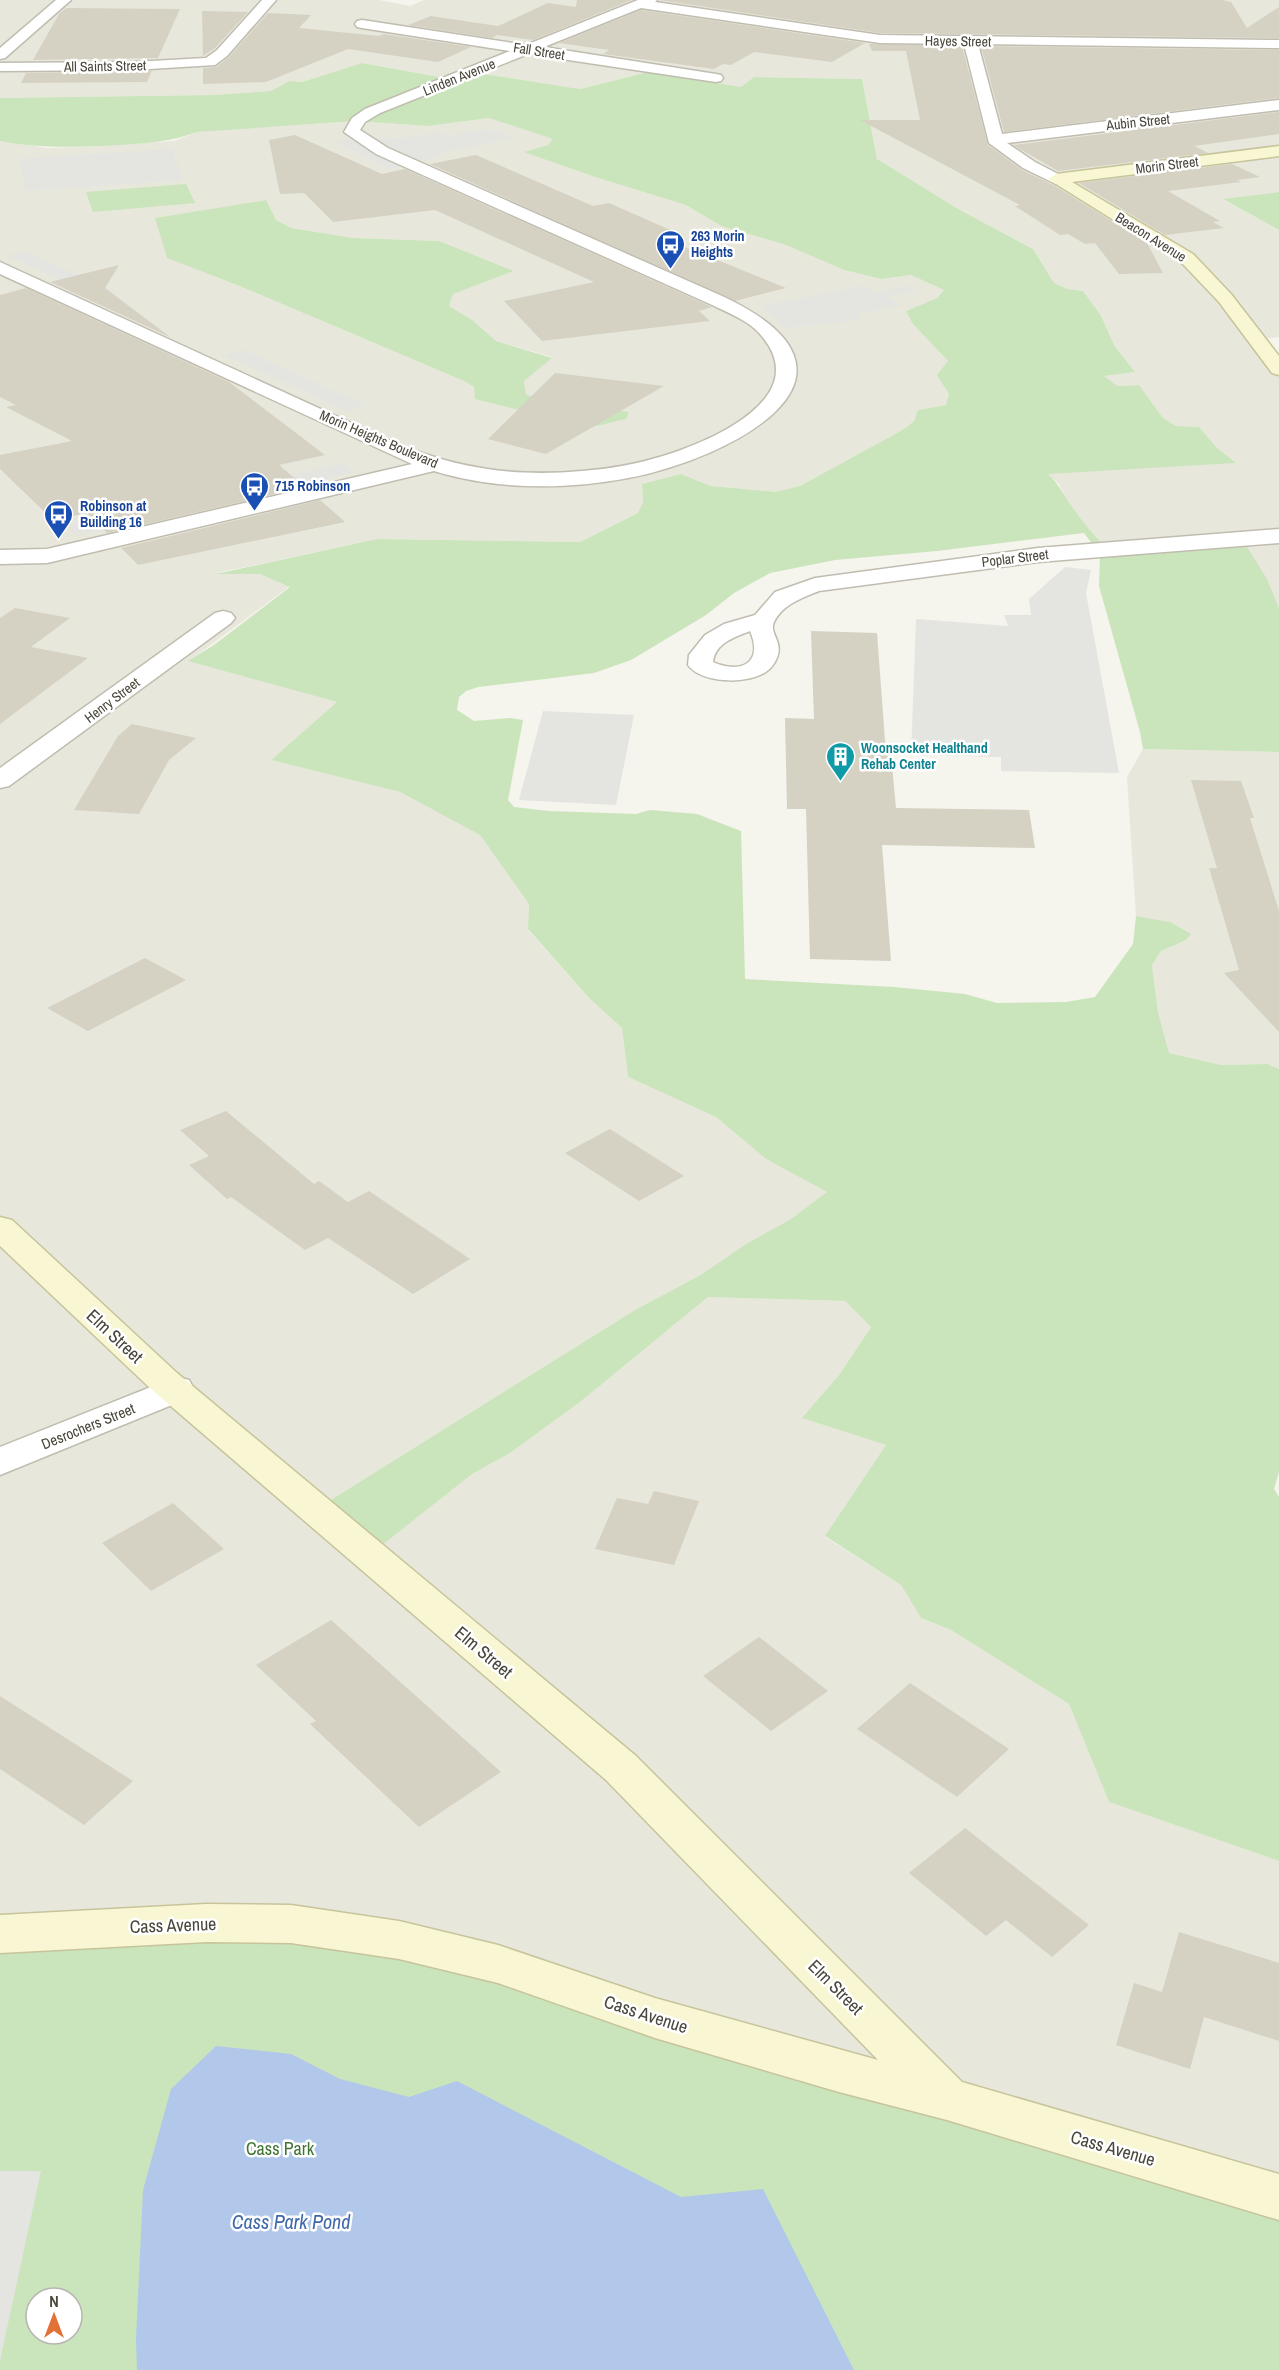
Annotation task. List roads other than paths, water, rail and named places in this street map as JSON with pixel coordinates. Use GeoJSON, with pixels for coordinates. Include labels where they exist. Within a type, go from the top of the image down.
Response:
{"type":"FeatureCollection","features":[{"type":"Feature","properties":{"kind":"street"},"geometry":{"type":"LineString","coordinates":[[0,55],[64,0]]}},
{"type":"Feature","properties":{"kind":"street","name":"All Saints Street"},"geometry":{"type":"LineString","coordinates":[[0,67],[210,62],[222,53],[269,0]]}},
{"type":"Feature","properties":{"kind":"street","name":"Hayes Street"},"geometry":{"type":"LineString","coordinates":[[644,2],[880,39],[1279,44]]}},
{"type":"Feature","properties":{"kind":"street","name":"Linden Avenue"},"geometry":{"type":"LineString","coordinates":[[422,169],[360,140],[352,132],[352,125],[375,110],[644,2]]}},
{"type":"Feature","properties":{"kind":"street","name":"Fall Street"},"geometry":{"type":"LineString","coordinates":[[362,24],[716,78]]}},
{"type":"Feature","properties":{"kind":"street"},"geometry":{"type":"LineString","coordinates":[[970,41],[997,139]]}},
{"type":"Feature","properties":{"kind":"street","name":"Aubin Street"},"geometry":{"type":"LineString","coordinates":[[997,139],[1279,105]]}},
{"type":"Feature","properties":{"kind":"street","name":"Beacon Avenue"},"geometry":{"type":"LineString","coordinates":[[997,139],[997,143],[1029,165],[1187,258],[1225,298],[1279,369]]}},
{"type":"Feature","properties":{"kind":"street","name":"Morin Street"},"geometry":{"type":"LineString","coordinates":[[1056,179],[1279,152]]}},
{"type":"Feature","properties":{"kind":"street","name":"Morin Heights Boulevard"},"geometry":{"type":"LineString","coordinates":[[0,267],[250,383],[435,465],[470,474],[523,478],[577,477],[650,466],[693,452],[736,433],[774,404],[787,383],[787,361],[780,346],[765,329],[739,311],[422,169]]}},
{"type":"Feature","properties":{"kind":"street"},"geometry":{"type":"LineString","coordinates":[[0,557],[48,556],[435,465]]}},
{"type":"Feature","properties":{"kind":"street","name":"Poplar Street"},"geometry":{"type":"LineString","coordinates":[[763,620],[783,597],[815,585],[1038,555],[1279,536]]}},
{"type":"Feature","properties":{"kind":"street","name":"Henry Street"},"geometry":{"type":"LineString","coordinates":[[0,780],[223,618]]}},
{"type":"Feature","properties":{"kind":"street","name":"Elm Street"},"geometry":{"type":"LineString","coordinates":[[0,1227],[164,1381],[621,1768],[947,2099]]}},
{"type":"Feature","properties":{"kind":"street","name":"Desrochers Street"},"geometry":{"type":"LineString","coordinates":[[0,1462],[176,1389]]}},
{"type":"Feature","properties":{"kind":"street","name":"Cass Avenue"},"geometry":{"type":"LineString","coordinates":[[0,1934],[206,1923],[291,1924],[399,1940],[498,1964],[655,2018],[839,2071],[947,2099],[1279,2197]]}},
{"type":"Feature","properties":{"kind":"water","name":"Cass Park Pond"},"geometry":{"type":"Polygon","coordinates":[[[216,2046],[291,2054],[340,2079],[409,2097],[457,2081],[681,2197],[763,2189],[854,2370],[137,2370],[136,2339],[143,2190],[171,2089],[216,2046]]]}},
{"type":"Feature","properties":{"kind":"place","name":"263 Morin Heights"},"geometry":{"type":"Point","coordinates":[670,270]}},
{"type":"Feature","properties":{"kind":"place","name":"715 Robinson"},"geometry":{"type":"Point","coordinates":[254,512]}},
{"type":"Feature","properties":{"kind":"place","name":"Robinson at Building 16"},"geometry":{"type":"Point","coordinates":[59,540]}},
{"type":"Feature","properties":{"kind":"place","name":"Woonsocket Healthand Rehab Center"},"geometry":{"type":"Point","coordinates":[840,782]}},
{"type":"Feature","properties":{"kind":"park label","name":"Cass Park"},"geometry":{"type":"Point","coordinates":[280,2148]}}]}
